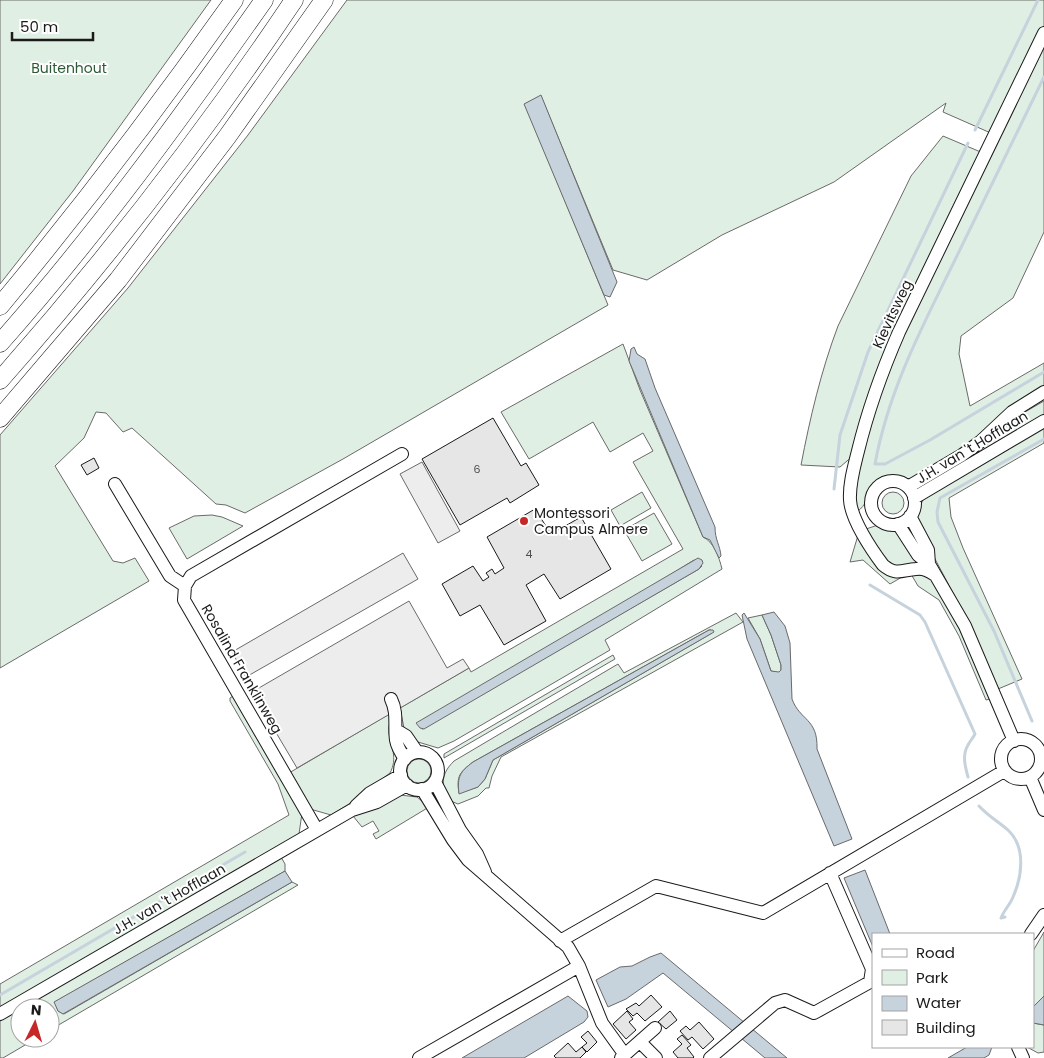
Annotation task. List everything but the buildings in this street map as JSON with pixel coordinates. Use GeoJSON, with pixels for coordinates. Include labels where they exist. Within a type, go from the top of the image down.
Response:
{"type":"FeatureCollection","features":[{"type":"Feature","properties":{"kind":"highway"},"geometry":{"type":"LineString","coordinates":[[0,306],[111,167],[234,0]]}},
{"type":"Feature","properties":{"kind":"highway"},"geometry":{"type":"LineString","coordinates":[[0,343],[32,308],[90,235],[210,78],[264,0]]}},
{"type":"Feature","properties":{"kind":"highway"},"geometry":{"type":"LineString","coordinates":[[0,380],[53,320],[166,179],[294,0]]}},
{"type":"Feature","properties":{"kind":"highway"},"geometry":{"type":"LineString","coordinates":[[0,418],[118,280],[226,137],[324,0]]}},
{"type":"Feature","properties":{"kind":"street","name":"Kievitsweg"},"geometry":{"type":"LineString","coordinates":[[932,569],[898,572],[888,569],[883,565],[855,518],[850,500],[852,473],[866,419],[881,373],[899,332],[1044,34]]}},
{"type":"Feature","properties":{"kind":"street","name":"J.H. van 't Hofflaan"},"geometry":{"type":"LineString","coordinates":[[911,492],[980,442],[1012,412],[1044,392]]}},
{"type":"Feature","properties":{"kind":"street","name":"J.H. van 't Hofflaan"},"geometry":{"type":"LineString","coordinates":[[911,492],[1044,421]]}},
{"type":"Feature","properties":{"kind":"street"},"geometry":{"type":"LineString","coordinates":[[115,484],[170,576],[185,586],[191,576],[402,454]]}},
{"type":"Feature","properties":{"kind":"street"},"geometry":{"type":"LineString","coordinates":[[899,482],[911,492],[914,508],[910,516],[898,524],[885,523],[878,519],[872,507],[872,497],[876,488],[884,483],[899,482]]}},
{"type":"Feature","properties":{"kind":"street"},"geometry":{"type":"LineString","coordinates":[[910,516],[928,550],[932,569]]}},
{"type":"Feature","properties":{"kind":"street"},"geometry":{"type":"LineString","coordinates":[[898,524],[918,556],[932,569],[965,626],[1014,740]]}},
{"type":"Feature","properties":{"kind":"street","name":"Rosalind Franklinweg"},"geometry":{"type":"LineString","coordinates":[[185,586],[184,600],[317,830]]}},
{"type":"Feature","properties":{"kind":"street"},"geometry":{"type":"LineString","coordinates":[[391,699],[395,706],[396,743],[404,759]]}},
{"type":"Feature","properties":{"kind":"street"},"geometry":{"type":"LineString","coordinates":[[396,730],[406,736],[416,752]]}},
{"type":"Feature","properties":{"kind":"street"},"geometry":{"type":"LineString","coordinates":[[1014,740],[1026,740],[1036,746],[1039,752],[1041,763],[1035,774],[1030,777],[1017,779],[1004,771],[1002,753],[1009,743],[1014,740]]}},
{"type":"Feature","properties":{"kind":"street"},"geometry":{"type":"LineString","coordinates":[[416,752],[427,754],[435,760],[438,768],[435,782],[422,790],[411,788],[404,780],[401,766],[404,759],[416,752]]}},
{"type":"Feature","properties":{"kind":"street"},"geometry":{"type":"LineString","coordinates":[[560,941],[656,886],[763,913],[1004,771]]}},
{"type":"Feature","properties":{"kind":"street"},"geometry":{"type":"LineString","coordinates":[[1030,777],[1044,810]]}},
{"type":"Feature","properties":{"kind":"street","name":"J.H. van 't Hofflaan"},"geometry":{"type":"LineString","coordinates":[[0,1014],[352,810],[377,802],[404,780]]}},
{"type":"Feature","properties":{"kind":"street"},"geometry":{"type":"LineString","coordinates":[[435,782],[460,830],[477,854],[487,877]]}},
{"type":"Feature","properties":{"kind":"street"},"geometry":{"type":"LineString","coordinates":[[422,790],[468,860],[568,948],[579,966],[602,1023],[623,1057],[655,1028]]}},
{"type":"Feature","properties":{"kind":"street"},"geometry":{"type":"LineString","coordinates":[[710,1058],[780,1000],[785,1000],[814,1013],[870,982],[872,969],[830,873]]}},
{"type":"Feature","properties":{"kind":"street"},"geometry":{"type":"LineString","coordinates":[[1032,933],[1044,915]]}},
{"type":"Feature","properties":{"kind":"street"},"geometry":{"type":"LineString","coordinates":[[419,1058],[579,966]]}},
{"type":"Feature","properties":{"kind":"street"},"geometry":{"type":"LineString","coordinates":[[640,1042],[656,1058]]}},
{"type":"Feature","properties":{"kind":"green space","name":"Buitenhout"},"geometry":{"type":"Polygon","coordinates":[[[0,0],[211,0],[73,191],[0,284],[0,0]]]}},
{"type":"Feature","properties":{"kind":"green space"},"geometry":{"type":"Polygon","coordinates":[[[347,0],[1044,0],[1044,26],[993,134],[943,112],[946,103],[834,182],[722,235],[647,280],[613,270],[541,96],[525,104],[608,305],[343,459],[245,513],[226,505],[216,504],[132,428],[123,432],[106,413],[96,412],[84,438],[55,466],[113,561],[123,563],[135,558],[149,581],[0,668],[0,435],[128,288],[248,135],[347,0]]]}},
{"type":"Feature","properties":{"kind":"green space"},"geometry":{"type":"Polygon","coordinates":[[[1044,41],[1044,232],[1013,298],[961,336],[959,354],[970,406],[1044,363],[1044,388],[984,434],[912,480],[892,476],[879,480],[863,507],[858,511],[855,507],[856,475],[885,372],[1044,41]]]}},
{"type":"Feature","properties":{"kind":"green space"},"geometry":{"type":"Polygon","coordinates":[[[943,136],[983,153],[936,251],[854,455],[840,467],[801,465],[816,395],[838,326],[911,176],[943,136]]]}},
{"type":"Feature","properties":{"kind":"green space"},"geometry":{"type":"Polygon","coordinates":[[[623,344],[640,390],[703,537],[713,546],[722,569],[605,640],[610,650],[454,741],[438,748],[418,742],[404,728],[400,708],[469,668],[471,672],[683,549],[633,462],[653,451],[643,433],[610,452],[593,422],[529,459],[501,412],[623,344]],[[694,560],[422,729],[699,569],[702,566],[694,560]]]}},
{"type":"Feature","properties":{"kind":"green space"},"geometry":{"type":"Polygon","coordinates":[[[1044,401],[1044,417],[932,482],[930,478],[1011,420],[1044,401]]]}},
{"type":"Feature","properties":{"kind":"green space"},"geometry":{"type":"Polygon","coordinates":[[[1044,425],[1044,443],[949,498],[951,517],[963,548],[1022,679],[998,689],[970,625],[917,525],[918,510],[924,498],[1044,425]]]}},
{"type":"Feature","properties":{"kind":"green space"},"geometry":{"type":"Polygon","coordinates":[[[642,492],[651,508],[620,526],[611,510],[642,492]]]}},
{"type":"Feature","properties":{"kind":"green space"},"geometry":{"type":"Polygon","coordinates":[[[893,492],[901,495],[904,503],[901,511],[893,514],[885,511],[882,503],[885,495],[893,492]]]}},
{"type":"Feature","properties":{"kind":"green space"},"geometry":{"type":"Polygon","coordinates":[[[654,513],[672,544],[642,561],[624,530],[654,513]]]}},
{"type":"Feature","properties":{"kind":"green space"},"geometry":{"type":"Polygon","coordinates":[[[212,515],[243,526],[187,559],[169,528],[194,516],[212,515]]]}},
{"type":"Feature","properties":{"kind":"green space"},"geometry":{"type":"Polygon","coordinates":[[[878,525],[896,529],[920,564],[899,568],[884,560],[866,529],[878,525]]]}},
{"type":"Feature","properties":{"kind":"green space"},"geometry":{"type":"Polygon","coordinates":[[[859,532],[902,577],[890,584],[863,560],[850,562],[859,532]]]}},
{"type":"Feature","properties":{"kind":"green space"},"geometry":{"type":"Polygon","coordinates":[[[911,574],[928,576],[934,583],[961,632],[990,699],[986,700],[959,636],[939,600],[918,586],[911,574]]]}},
{"type":"Feature","properties":{"kind":"green space"},"geometry":{"type":"Polygon","coordinates":[[[736,613],[743,622],[501,757],[492,776],[489,788],[486,788],[478,796],[458,804],[446,799],[444,788],[445,774],[454,761],[618,664],[624,673],[736,613]],[[711,630],[473,762],[460,775],[458,782],[459,793],[478,787],[485,779],[493,760],[712,633],[711,630]]]}},
{"type":"Feature","properties":{"kind":"green space"},"geometry":{"type":"Polygon","coordinates":[[[762,615],[781,665],[779,673],[771,671],[760,639],[748,618],[762,615]]]}},
{"type":"Feature","properties":{"kind":"green space"},"geometry":{"type":"Polygon","coordinates":[[[613,655],[615,659],[444,758],[444,754],[613,655]]]}},
{"type":"Feature","properties":{"kind":"green space"},"geometry":{"type":"Polygon","coordinates":[[[233,696],[302,813],[299,834],[17,998],[10,998],[10,1002],[0,1008],[0,984],[289,815],[278,784],[230,698],[233,696]]]}},
{"type":"Feature","properties":{"kind":"green space"},"geometry":{"type":"Polygon","coordinates":[[[391,713],[389,730],[394,757],[390,773],[331,815],[310,809],[289,773],[391,713]]]}},
{"type":"Feature","properties":{"kind":"green space"},"geometry":{"type":"Polygon","coordinates":[[[419,759],[427,763],[431,771],[427,779],[419,783],[411,779],[407,771],[411,763],[419,759]]]}},
{"type":"Feature","properties":{"kind":"green space"},"geometry":{"type":"Polygon","coordinates":[[[400,795],[417,797],[429,807],[376,839],[373,834],[379,831],[373,821],[362,827],[353,816],[400,795]]]}},
{"type":"Feature","properties":{"kind":"green space"},"geometry":{"type":"Polygon","coordinates":[[[281,857],[285,864],[285,871],[60,999],[39,998],[281,857]]]}},
{"type":"Feature","properties":{"kind":"green space"},"geometry":{"type":"Polygon","coordinates":[[[292,882],[298,885],[60,1024],[60,1012],[64,1014],[292,882]]]}},
{"type":"Feature","properties":{"kind":"green space"},"geometry":{"type":"Polygon","coordinates":[[[1044,932],[1044,996],[1034,1006],[1034,949],[1044,932]]]}},
{"type":"Feature","properties":{"kind":"green space"},"geometry":{"type":"Polygon","coordinates":[[[10,1015],[10,1048],[20,1048],[3,1058],[0,1058],[0,1021],[10,1015]]]}},
{"type":"Feature","properties":{"kind":"green space"},"geometry":{"type":"Polygon","coordinates":[[[1034,1023],[1044,1025],[1044,1052],[1038,1053],[1029,1048],[1034,1048],[1034,1023]]]}},
{"type":"Feature","properties":{"kind":"shaded area"},"geometry":{"type":"Polygon","coordinates":[[[422,462],[460,531],[438,543],[400,474],[422,462]]]}},
{"type":"Feature","properties":{"kind":"shaded area"},"geometry":{"type":"Polygon","coordinates":[[[403,553],[418,579],[246,677],[232,652],[403,553]]]}},
{"type":"Feature","properties":{"kind":"shaded area"},"geometry":{"type":"Polygon","coordinates":[[[409,601],[447,668],[463,659],[469,668],[297,768],[252,692],[409,601]]]}},
{"type":"Feature","properties":{"kind":"water"},"geometry":{"type":"Polygon","coordinates":[[[541,95],[617,282],[610,297],[604,295],[524,104],[541,95]]]}},
{"type":"Feature","properties":{"kind":"water"},"geometry":{"type":"Polygon","coordinates":[[[634,347],[637,354],[645,359],[655,388],[715,527],[721,556],[719,558],[710,540],[703,537],[629,361],[631,349],[634,347]]]}},
{"type":"Feature","properties":{"kind":"water"},"geometry":{"type":"Polygon","coordinates":[[[698,558],[703,563],[699,569],[424,729],[420,728],[416,723],[698,558]]]}},
{"type":"Feature","properties":{"kind":"water"},"geometry":{"type":"Polygon","coordinates":[[[774,612],[785,626],[790,643],[792,699],[799,712],[812,725],[815,731],[817,749],[852,839],[834,846],[747,639],[742,615],[744,613],[760,639],[771,671],[779,672],[781,665],[762,615],[774,612]]]}},
{"type":"Feature","properties":{"kind":"water"},"geometry":{"type":"Polygon","coordinates":[[[709,630],[714,632],[493,760],[485,779],[478,787],[459,794],[460,775],[473,762],[709,630]]]}},
{"type":"Feature","properties":{"kind":"water"},"geometry":{"type":"Polygon","coordinates":[[[865,870],[890,933],[872,933],[872,945],[844,878],[865,870]]]}},
{"type":"Feature","properties":{"kind":"water"},"geometry":{"type":"Polygon","coordinates":[[[285,871],[292,882],[63,1014],[60,1012],[60,999],[285,871]]]}},
{"type":"Feature","properties":{"kind":"water"},"geometry":{"type":"Polygon","coordinates":[[[661,953],[787,1058],[765,1058],[663,973],[626,999],[608,1007],[596,980],[620,967],[632,966],[661,953]]]}},
{"type":"Feature","properties":{"kind":"water"},"geometry":{"type":"Polygon","coordinates":[[[568,996],[587,1011],[588,1017],[584,1022],[524,1058],[462,1058],[568,996]]]}},
{"type":"Feature","properties":{"kind":"water"},"geometry":{"type":"Polygon","coordinates":[[[1044,996],[1044,1025],[1034,1023],[1034,1006],[1044,996]]]}},
{"type":"Feature","properties":{"kind":"water"},"geometry":{"type":"Polygon","coordinates":[[[965,1048],[992,1048],[989,1055],[984,1058],[948,1058],[965,1048]]]}},
{"type":"Feature","properties":{"kind":"waterway"},"geometry":{"type":"LineString","coordinates":[[975,130],[1038,0]]}},
{"type":"Feature","properties":{"kind":"waterway"},"geometry":{"type":"LineString","coordinates":[[1044,77],[907,361],[888,412],[875,464],[885,464],[930,440],[1044,372]]}},
{"type":"Feature","properties":{"kind":"waterway"},"geometry":{"type":"LineString","coordinates":[[834,489],[840,435],[868,352],[968,143]]}},
{"type":"Feature","properties":{"kind":"waterway"},"geometry":{"type":"LineString","coordinates":[[1032,721],[994,631],[938,522],[937,512],[940,498],[1044,439]]}},
{"type":"Feature","properties":{"kind":"waterway"},"geometry":{"type":"LineString","coordinates":[[870,585],[920,615],[925,622],[975,734],[965,753],[968,777]]}},
{"type":"Feature","properties":{"kind":"waterway"},"geometry":{"type":"LineString","coordinates":[[979,806],[1009,831],[1018,846],[1020,854],[1019,881],[1012,900],[1001,918],[1005,917]]}},
{"type":"Feature","properties":{"kind":"waterway"},"geometry":{"type":"LineString","coordinates":[[0,995],[245,852]]}},
{"type":"Feature","properties":{"kind":"place","name":"Montessori Campus Almere"},"geometry":{"type":"Point","coordinates":[524,521]}}]}
